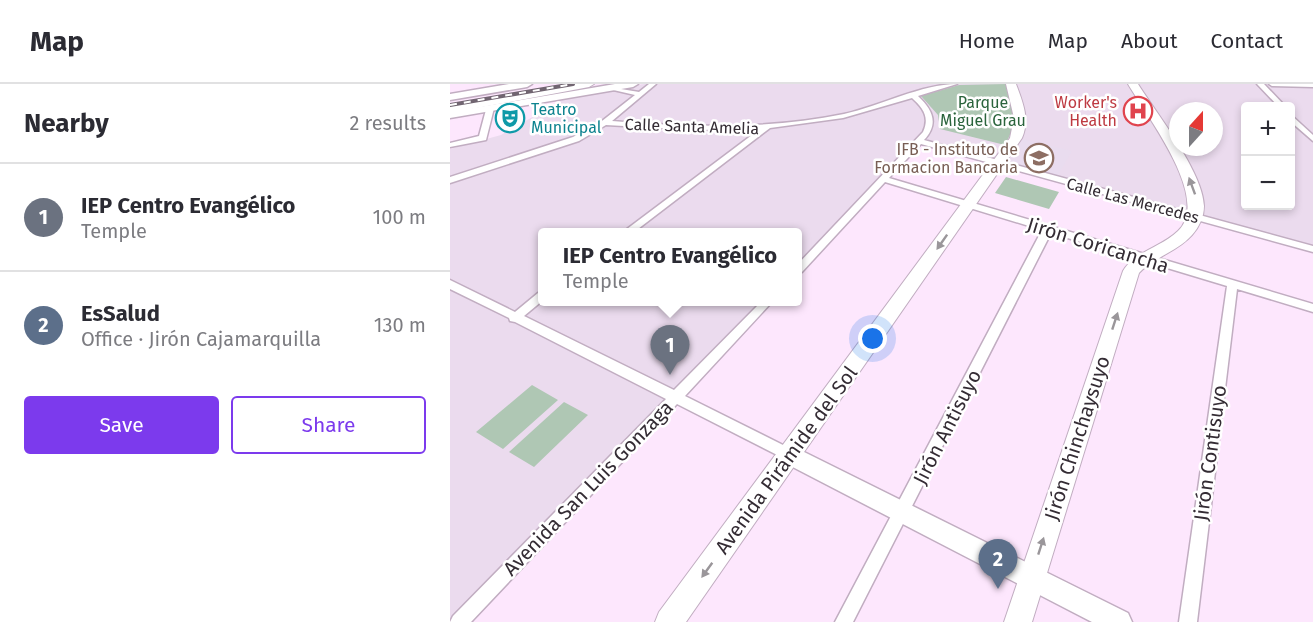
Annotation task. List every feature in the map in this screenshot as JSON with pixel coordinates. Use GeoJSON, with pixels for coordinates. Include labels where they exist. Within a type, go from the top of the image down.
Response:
{"type":"FeatureCollection","features":[{"type":"Feature","properties":{"kind":"main road"},"geometry":{"type":"LineString","coordinates":[[450,97],[499,84]]}},
{"type":"Feature","properties":{"kind":"main road"},"geometry":{"type":"LineString","coordinates":[[450,109],[589,84]]}},
{"type":"Feature","properties":{"kind":"main road"},"geometry":{"type":"LineString","coordinates":[[464,94],[530,93],[610,88],[633,84]]}},
{"type":"Feature","properties":{"kind":"main road","name":"Avenida Pirámide del Sol"},"geometry":{"type":"LineString","coordinates":[[669,622],[998,164],[1020,129],[1020,112],[1011,84]]}},
{"type":"Feature","properties":{"kind":"main road"},"geometry":{"type":"LineString","coordinates":[[1133,84],[1188,175],[1195,195],[1195,216],[1186,232],[1143,259]]}},
{"type":"Feature","properties":{"kind":"main road"},"geometry":{"type":"LineString","coordinates":[[450,115],[490,108],[546,85]]}},
{"type":"Feature","properties":{"kind":"main road"},"geometry":{"type":"LineString","coordinates":[[450,102],[546,85]]}},
{"type":"Feature","properties":{"kind":"main road","name":"Jirón Chinchaysuyo"},"geometry":{"type":"LineString","coordinates":[[1018,622],[1131,271],[1143,259]]}},
{"type":"Feature","properties":{"kind":"main road"},"geometry":{"type":"LineString","coordinates":[[790,455],[1119,622]]}},
{"type":"Feature","properties":{"kind":"street"},"geometry":{"type":"LineString","coordinates":[[450,180],[556,147],[605,123],[653,84]]}},
{"type":"Feature","properties":{"kind":"street","name":"Calle Santa Amelia"},"geometry":{"type":"LineString","coordinates":[[605,123],[704,129],[766,128],[844,116],[954,84]]}},
{"type":"Feature","properties":{"kind":"street"},"geometry":{"type":"LineString","coordinates":[[1260,84],[1278,102]]}},
{"type":"Feature","properties":{"kind":"street"},"geometry":{"type":"LineString","coordinates":[[1272,84],[1313,85]]}},
{"type":"Feature","properties":{"kind":"street"},"geometry":{"type":"LineString","coordinates":[[610,88],[640,94]]}},
{"type":"Feature","properties":{"kind":"street"},"geometry":{"type":"LineString","coordinates":[[802,266],[927,133],[932,121],[928,110],[912,95]]}},
{"type":"Feature","properties":{"kind":"street"},"geometry":{"type":"LineString","coordinates":[[450,145],[483,138],[490,108]]}},
{"type":"Feature","properties":{"kind":"street"},"geometry":{"type":"LineString","coordinates":[[1295,121],[1313,139]]}},
{"type":"Feature","properties":{"kind":"street"},"geometry":{"type":"LineString","coordinates":[[633,228],[766,128]]}},
{"type":"Feature","properties":{"kind":"street","name":"Calle Las Mercedes"},"geometry":{"type":"LineString","coordinates":[[918,141],[1313,249]]}},
{"type":"Feature","properties":{"kind":"street","name":"Jirón Coricancha"},"geometry":{"type":"LineString","coordinates":[[883,179],[1143,259],[1313,308]]}},
{"type":"Feature","properties":{"kind":"street","name":"Jirón Antisuyo"},"geometry":{"type":"LineString","coordinates":[[844,622],[903,512],[1047,230]]}},
{"type":"Feature","properties":{"kind":"street"},"geometry":{"type":"LineString","coordinates":[[450,284],[790,455]]}},
{"type":"Feature","properties":{"kind":"street","name":"Jirón Contisuyo"},"geometry":{"type":"LineString","coordinates":[[1188,622],[1232,285]]}},
{"type":"Feature","properties":{"kind":"street"},"geometry":{"type":"LineString","coordinates":[[514,318],[538,300]]}},
{"type":"Feature","properties":{"kind":"street","name":"Avenida San Luis Gonzaga"},"geometry":{"type":"LineString","coordinates":[[459,622],[763,306]]}},
{"type":"Feature","properties":{"kind":"shaded area"},"geometry":{"type":"Polygon","coordinates":[[[644,84],[1313,84],[1313,251],[919,143],[802,266],[802,228],[538,228],[538,306],[763,306],[465,622],[450,622],[450,149],[501,135],[571,95],[644,84]]]}},
{"type":"Feature","properties":{"kind":"shaded area","name":"IFB - Instituto de Formacion Bancaria"},"geometry":{"type":"Polygon","coordinates":[[[1023,139],[1072,151],[1057,177],[1006,164],[1023,139]]]}},
{"type":"Feature","properties":{"kind":"green space","name":"Parque Miguel Grau"},"geometry":{"type":"Polygon","coordinates":[[[1006,84],[1014,121],[1005,145],[940,129],[938,115],[921,96],[959,85],[1006,84]]]}},
{"type":"Feature","properties":{"kind":"green space"},"geometry":{"type":"Polygon","coordinates":[[[1006,177],[1059,192],[1049,209],[995,193],[1006,177]]]}},
{"type":"Feature","properties":{"kind":"green space"},"geometry":{"type":"Polygon","coordinates":[[[532,385],[558,400],[503,449],[476,432],[532,385]]]}},
{"type":"Feature","properties":{"kind":"green space"},"geometry":{"type":"Polygon","coordinates":[[[564,402],[588,415],[534,467],[509,452],[564,402]]]}},
{"type":"Feature","properties":{"kind":"railway"},"geometry":{"type":"LineString","coordinates":[[450,105],[573,84]]}},
{"type":"Feature","properties":{"kind":"place","name":"Worker's Health"},"geometry":{"type":"Point","coordinates":[1138,111]}},
{"type":"Feature","properties":{"kind":"place","name":"Teatro Municipal"},"geometry":{"type":"Point","coordinates":[510,118]}},
{"type":"Feature","properties":{"kind":"place","name":"IFB - Instituto de Formacion Bancaria"},"geometry":{"type":"Point","coordinates":[1039,158]}},
{"type":"Feature","properties":{"kind":"place","name":"IEP Centro Evangélico"},"geometry":{"type":"Point","coordinates":[670,375]}},
{"type":"Feature","properties":{"kind":"place","name":"EsSalud"},"geometry":{"type":"Point","coordinates":[998,589]}}]}
